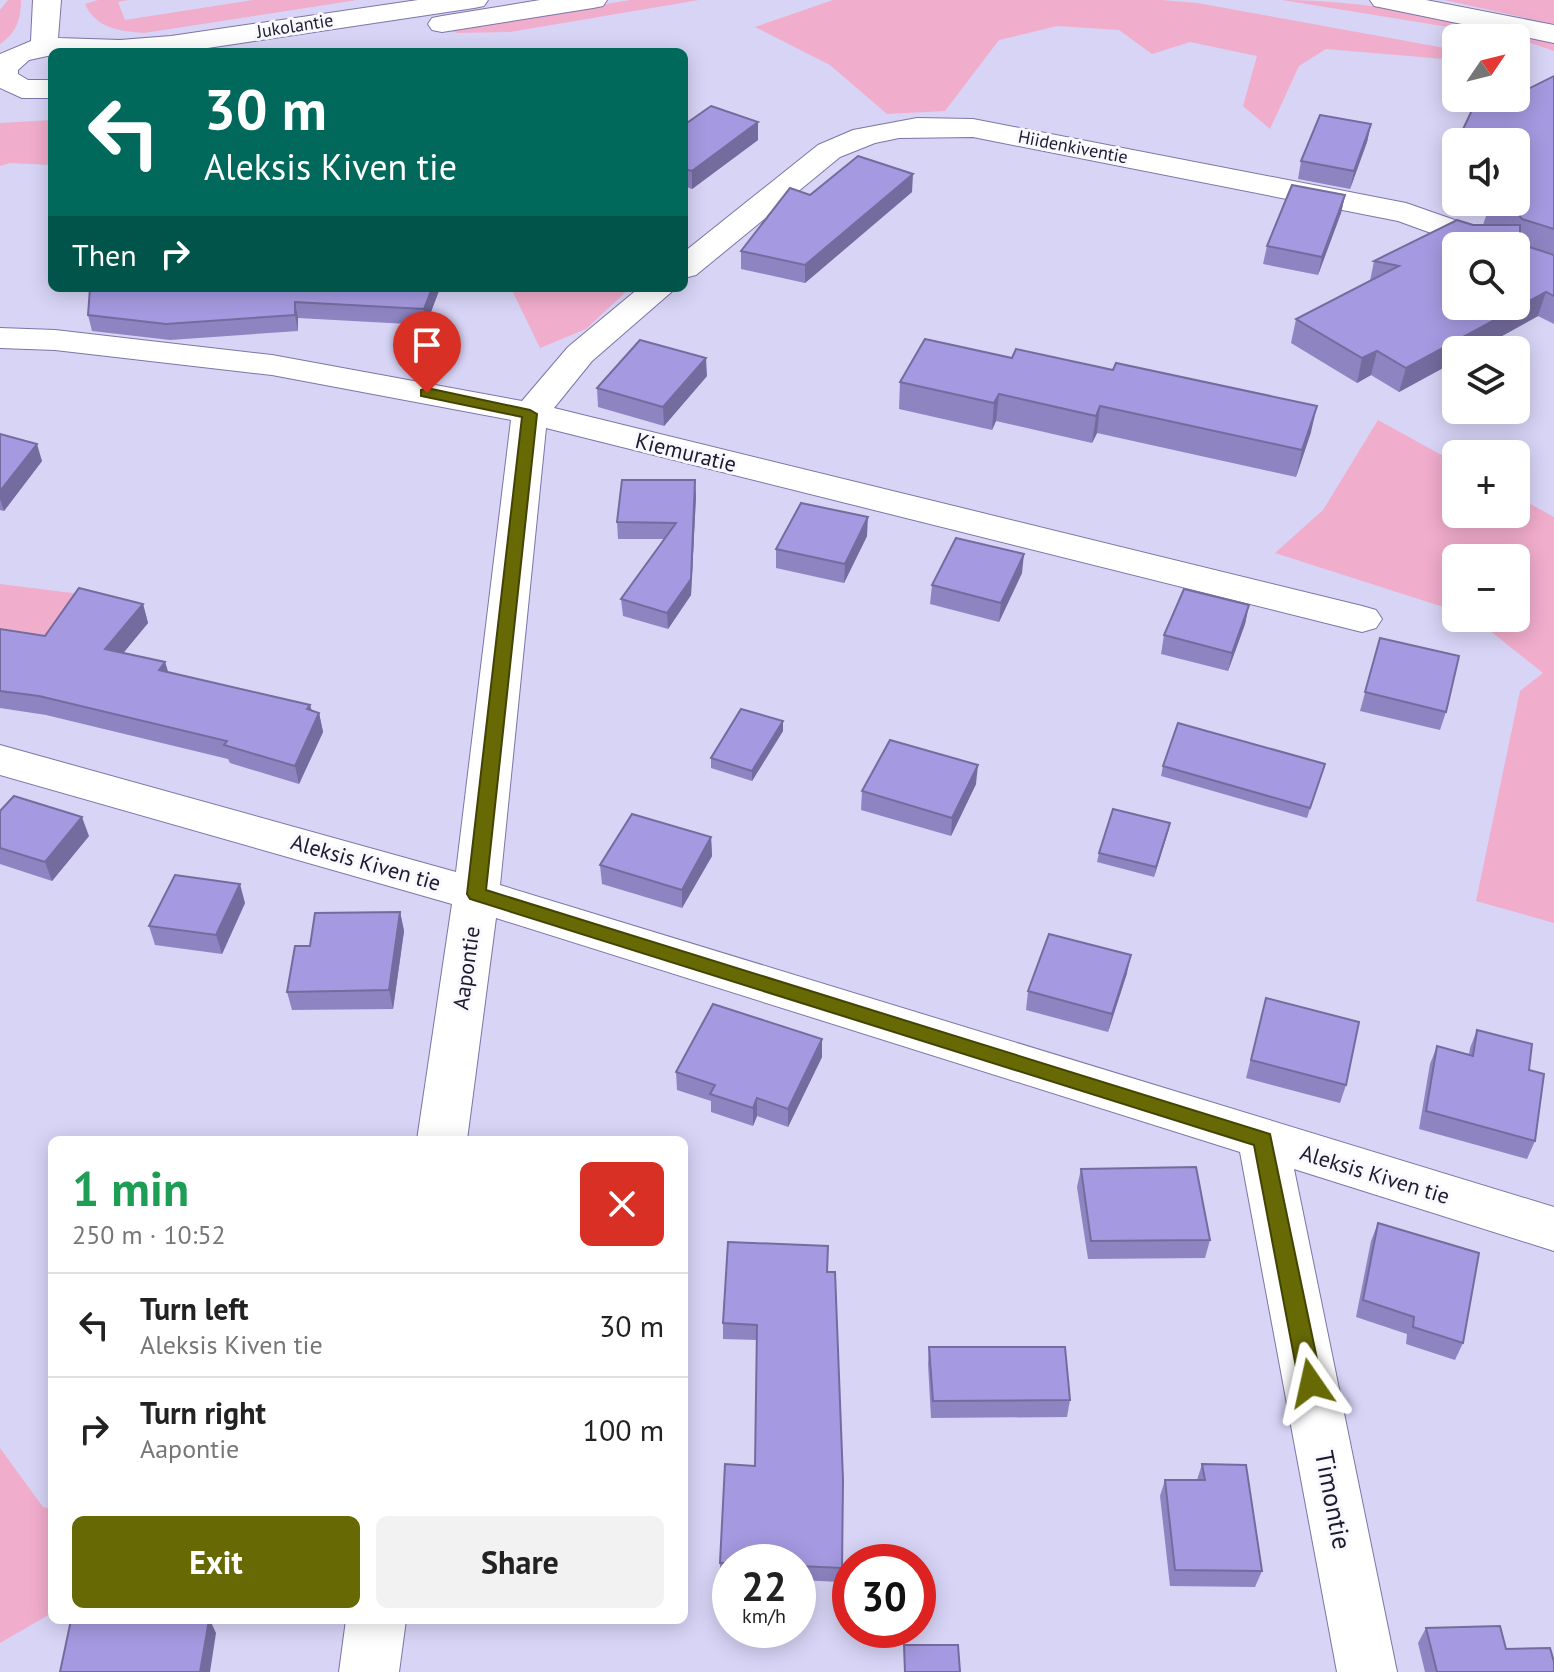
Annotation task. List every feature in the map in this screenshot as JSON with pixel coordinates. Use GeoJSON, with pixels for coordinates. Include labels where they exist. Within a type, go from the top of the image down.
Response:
{"type":"FeatureCollection","features":[{"type":"Feature","properties":{"kind":"street"},"geometry":{"type":"LineString","coordinates":[[47,0],[45,52],[5,64],[2,74],[11,89],[48,89]]}},
{"type":"Feature","properties":{"kind":"street"},"geometry":{"type":"LineString","coordinates":[[472,5],[593,0]]}},
{"type":"Feature","properties":{"kind":"street"},"geometry":{"type":"LineString","coordinates":[[1384,0],[1554,34]]}},
{"type":"Feature","properties":{"kind":"street","name":"Jukolantie"},"geometry":{"type":"LineString","coordinates":[[133,48],[472,5]]}},
{"type":"Feature","properties":{"kind":"street","name":"Jukolantie"},"geometry":{"type":"LineString","coordinates":[[265,48],[472,5]]}},
{"type":"Feature","properties":{"kind":"street","name":"Hiidenkiventie"},"geometry":{"type":"LineString","coordinates":[[688,265],[829,151],[851,138],[910,126],[973,128],[1406,213],[1459,232]]}},
{"type":"Feature","properties":{"kind":"street"},"geometry":{"type":"LineString","coordinates":[[530,414],[580,354],[654,292]]}},
{"type":"Feature","properties":{"kind":"street","name":"Kiemuratie"},"geometry":{"type":"LineString","coordinates":[[0,338],[55,340],[272,365],[500,406],[1362,619]]}},
{"type":"Feature","properties":{"kind":"street","name":"Aapontie"},"geometry":{"type":"LineString","coordinates":[[443,1136],[476,894],[530,414]]}},
{"type":"Feature","properties":{"kind":"street","name":"Aleksis Kiven tie"},"geometry":{"type":"LineString","coordinates":[[0,760],[476,894],[1554,1229]]}},
{"type":"Feature","properties":{"kind":"street","name":"Timontie"},"geometry":{"type":"LineString","coordinates":[[1263,1140],[1367,1672]]}},
{"type":"Feature","properties":{"kind":"street"},"geometry":{"type":"LineString","coordinates":[[369,1672],[375,1624]]}},
{"type":"Feature","properties":{"kind":"shaded area"},"geometry":{"type":"Polygon","coordinates":[[[8,0],[21,0],[20,14],[14,31],[0,44],[0,10],[8,0]]]}},
{"type":"Feature","properties":{"kind":"shaded area"},"geometry":{"type":"Polygon","coordinates":[[[98,0],[128,0],[118,2],[125,20],[253,0],[357,0],[144,33],[118,30],[102,24],[85,4],[98,0]]]}},
{"type":"Feature","properties":{"kind":"shaded area"},"geometry":{"type":"Polygon","coordinates":[[[630,0],[699,0],[510,32],[457,33],[449,30],[630,0]]]}},
{"type":"Feature","properties":{"kind":"shaded area"},"geometry":{"type":"Polygon","coordinates":[[[833,0],[1162,0],[1197,3],[1442,47],[1442,59],[1326,49],[1299,66],[1270,129],[1243,106],[1257,56],[1190,42],[1152,54],[1119,30],[1057,26],[999,40],[945,111],[887,114],[830,65],[755,27],[833,0]]]}},
{"type":"Feature","properties":{"kind":"shaded area"},"geometry":{"type":"Polygon","coordinates":[[[1282,0],[1385,8],[1472,24],[1442,26],[1282,0]]]}},
{"type":"Feature","properties":{"kind":"shaded area"},"geometry":{"type":"Polygon","coordinates":[[[1444,0],[1554,0],[1554,24],[1444,0]]]}},
{"type":"Feature","properties":{"kind":"shaded area"},"geometry":{"type":"Polygon","coordinates":[[[1530,38],[1554,44],[1554,51],[1530,43],[1530,38]]]}},
{"type":"Feature","properties":{"kind":"shaded area"},"geometry":{"type":"Polygon","coordinates":[[[48,120],[48,165],[10,163],[0,166],[0,123],[48,120]]]}},
{"type":"Feature","properties":{"kind":"shaded area"},"geometry":{"type":"Polygon","coordinates":[[[513,292],[626,292],[586,329],[540,348],[513,292]]]}},
{"type":"Feature","properties":{"kind":"shaded area"},"geometry":{"type":"Polygon","coordinates":[[[1378,420],[1442,455],[1442,528],[1530,528],[1530,504],[1554,517],[1554,923],[1476,901],[1520,691],[1543,673],[1492,632],[1530,632],[1530,544],[1442,544],[1442,607],[1275,553],[1323,510],[1378,420]]]}},
{"type":"Feature","properties":{"kind":"shaded area"},"geometry":{"type":"Polygon","coordinates":[[[0,584],[128,600],[95,639],[0,638],[0,584]]]}},
{"type":"Feature","properties":{"kind":"shaded area"},"geometry":{"type":"Polygon","coordinates":[[[0,1448],[43,1507],[48,1508],[48,1615],[0,1643],[0,1448]]]}},
{"type":"Feature","properties":{"kind":"building"},"geometry":{"type":"Polygon","coordinates":[[[1554,76],[1554,229],[1520,216],[1530,216],[1530,128],[1464,128],[1471,112],[1530,112],[1530,88],[1554,76]]]}},
{"type":"Feature","properties":{"kind":"building"},"geometry":{"type":"Polygon","coordinates":[[[711,106],[758,122],[692,171],[688,170],[688,122],[711,106]]]}},
{"type":"Feature","properties":{"kind":"building"},"geometry":{"type":"Polygon","coordinates":[[[1320,115],[1371,124],[1354,171],[1301,161],[1320,115]]]}},
{"type":"Feature","properties":{"kind":"building"},"geometry":{"type":"Polygon","coordinates":[[[858,156],[913,174],[805,265],[741,251],[790,188],[810,195],[858,156]]]}},
{"type":"Feature","properties":{"kind":"building"},"geometry":{"type":"Polygon","coordinates":[[[1292,185],[1345,195],[1322,257],[1267,246],[1292,185]]]}},
{"type":"Feature","properties":{"kind":"building"},"geometry":{"type":"Polygon","coordinates":[[[1457,220],[1473,225],[1520,225],[1520,232],[1442,232],[1442,320],[1494,320],[1465,336],[1442,336],[1442,348],[1406,368],[1377,351],[1362,358],[1296,319],[1399,266],[1374,261],[1457,220]]]}},
{"type":"Feature","properties":{"kind":"building"},"geometry":{"type":"Polygon","coordinates":[[[1530,247],[1554,255],[1554,296],[1546,292],[1530,301],[1530,247]]]}},
{"type":"Feature","properties":{"kind":"building"},"geometry":{"type":"Polygon","coordinates":[[[90,292],[430,292],[424,309],[295,302],[295,315],[166,324],[88,315],[90,292]]]}},
{"type":"Feature","properties":{"kind":"building"},"geometry":{"type":"Polygon","coordinates":[[[925,339],[1012,358],[1016,349],[1113,370],[1116,363],[1317,406],[1302,450],[1100,406],[1096,416],[999,394],[994,403],[900,382],[925,339]]]}},
{"type":"Feature","properties":{"kind":"building"},"geometry":{"type":"Polygon","coordinates":[[[640,340],[706,358],[663,407],[597,388],[640,340]]]}},
{"type":"Feature","properties":{"kind":"building"},"geometry":{"type":"Polygon","coordinates":[[[0,434],[37,444],[0,491],[0,434]]]}},
{"type":"Feature","properties":{"kind":"building"},"geometry":{"type":"Polygon","coordinates":[[[622,480],[695,480],[691,579],[667,613],[621,599],[676,523],[617,522],[622,480]]]}},
{"type":"Feature","properties":{"kind":"building"},"geometry":{"type":"Polygon","coordinates":[[[801,503],[868,517],[845,564],[776,549],[801,503]]]}},
{"type":"Feature","properties":{"kind":"building"},"geometry":{"type":"Polygon","coordinates":[[[956,538],[1024,554],[1001,603],[932,585],[956,538]]]}},
{"type":"Feature","properties":{"kind":"building"},"geometry":{"type":"Polygon","coordinates":[[[79,588],[143,604],[105,649],[165,662],[159,670],[310,705],[307,709],[319,713],[295,766],[224,745],[227,741],[39,696],[0,691],[0,629],[45,636],[79,588]]]}},
{"type":"Feature","properties":{"kind":"building"},"geometry":{"type":"Polygon","coordinates":[[[1184,589],[1249,605],[1232,653],[1164,635],[1184,589]]]}},
{"type":"Feature","properties":{"kind":"building"},"geometry":{"type":"Polygon","coordinates":[[[1380,638],[1459,656],[1446,712],[1365,692],[1380,638]]]}},
{"type":"Feature","properties":{"kind":"building"},"geometry":{"type":"Polygon","coordinates":[[[741,709],[783,721],[752,771],[711,758],[741,709]]]}},
{"type":"Feature","properties":{"kind":"building"},"geometry":{"type":"Polygon","coordinates":[[[1178,723],[1325,764],[1310,808],[1163,766],[1178,723]]]}},
{"type":"Feature","properties":{"kind":"building"},"geometry":{"type":"Polygon","coordinates":[[[890,740],[978,765],[952,818],[862,791],[890,740]]]}},
{"type":"Feature","properties":{"kind":"building"},"geometry":{"type":"Polygon","coordinates":[[[14,796],[82,817],[45,862],[0,848],[0,811],[14,796]]]}},
{"type":"Feature","properties":{"kind":"building"},"geometry":{"type":"Polygon","coordinates":[[[1113,809],[1170,823],[1156,867],[1099,853],[1113,809]]]}},
{"type":"Feature","properties":{"kind":"building"},"geometry":{"type":"Polygon","coordinates":[[[632,814],[711,837],[682,890],[600,865],[632,814]]]}},
{"type":"Feature","properties":{"kind":"building"},"geometry":{"type":"Polygon","coordinates":[[[175,875],[240,884],[216,935],[149,926],[175,875]]]}},
{"type":"Feature","properties":{"kind":"building"},"geometry":{"type":"Polygon","coordinates":[[[400,912],[389,990],[287,992],[295,946],[310,946],[315,913],[400,912]]]}},
{"type":"Feature","properties":{"kind":"building"},"geometry":{"type":"Polygon","coordinates":[[[1049,934],[1131,955],[1112,1014],[1028,991],[1049,934]]]}},
{"type":"Feature","properties":{"kind":"building"},"geometry":{"type":"Polygon","coordinates":[[[1266,998],[1359,1022],[1346,1085],[1251,1060],[1266,998]]]}},
{"type":"Feature","properties":{"kind":"building"},"geometry":{"type":"Polygon","coordinates":[[[713,1004],[822,1039],[788,1109],[757,1098],[753,1108],[710,1094],[715,1085],[676,1072],[713,1004]]]}},
{"type":"Feature","properties":{"kind":"building"},"geometry":{"type":"Polygon","coordinates":[[[1477,1030],[1532,1044],[1529,1070],[1544,1074],[1535,1141],[1426,1111],[1437,1046],[1473,1056],[1477,1030]]]}},
{"type":"Feature","properties":{"kind":"building"},"geometry":{"type":"Polygon","coordinates":[[[1196,1167],[1210,1240],[1091,1241],[1081,1169],[1196,1167]]]}},
{"type":"Feature","properties":{"kind":"building"},"geometry":{"type":"Polygon","coordinates":[[[1378,1223],[1479,1253],[1463,1343],[1413,1327],[1414,1317],[1363,1300],[1378,1223]]]}},
{"type":"Feature","properties":{"kind":"building"},"geometry":{"type":"Polygon","coordinates":[[[728,1242],[828,1246],[827,1272],[835,1272],[843,1480],[842,1544],[832,1544],[832,1568],[816,1567],[816,1544],[721,1544],[725,1464],[755,1466],[757,1325],[723,1323],[728,1242]]]}},
{"type":"Feature","properties":{"kind":"building"},"geometry":{"type":"Polygon","coordinates":[[[929,1347],[1065,1347],[1070,1400],[933,1401],[929,1347]]]}},
{"type":"Feature","properties":{"kind":"building"},"geometry":{"type":"Polygon","coordinates":[[[1202,1464],[1246,1465],[1262,1571],[1175,1570],[1165,1480],[1205,1480],[1202,1464]]]}},
{"type":"Feature","properties":{"kind":"building"},"geometry":{"type":"Polygon","coordinates":[[[70,1624],[208,1624],[200,1672],[60,1672],[70,1624]]]}},
{"type":"Feature","properties":{"kind":"building"},"geometry":{"type":"Polygon","coordinates":[[[1500,1626],[1506,1649],[1550,1648],[1554,1672],[1437,1672],[1426,1628],[1500,1626]]]}},
{"type":"Feature","properties":{"kind":"building"},"geometry":{"type":"Polygon","coordinates":[[[958,1645],[960,1672],[905,1672],[904,1648],[958,1645]]]}},
{"type":"Feature","properties":{"kind":"route"},"geometry":{"type":"LineString","coordinates":[[427,393],[530,414],[476,894],[1263,1140],[1311,1383]]}}]}
